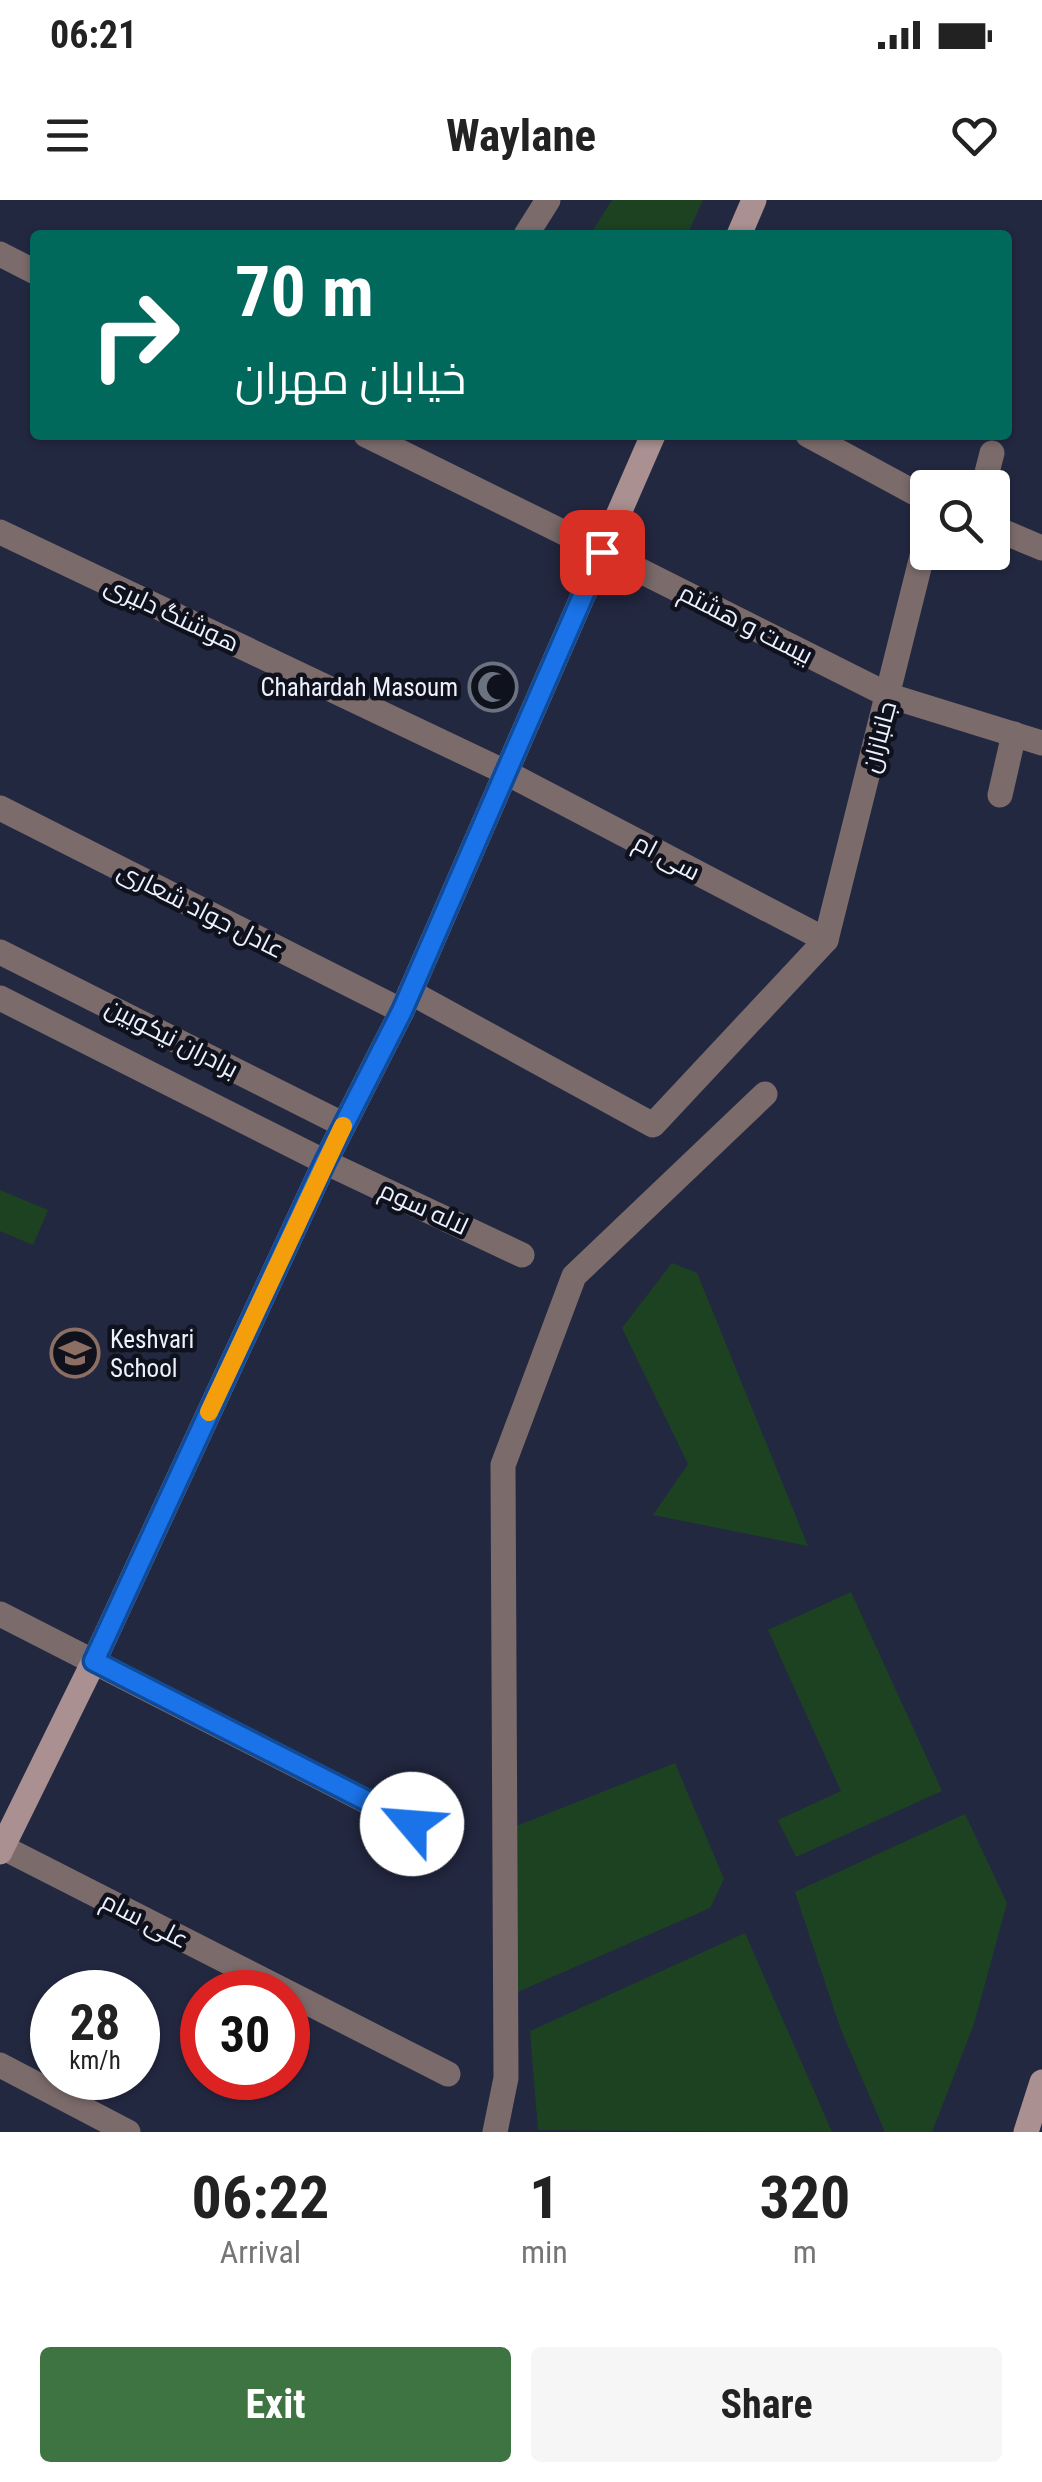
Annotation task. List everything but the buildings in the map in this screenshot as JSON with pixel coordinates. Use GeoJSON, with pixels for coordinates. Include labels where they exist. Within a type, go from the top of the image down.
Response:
{"type":"FeatureCollection","features":[{"type":"Feature","properties":{"kind":"main road"},"geometry":{"type":"LineString","coordinates":[[741,230],[754,200]]}},
{"type":"Feature","properties":{"kind":"main road"},"geometry":{"type":"LineString","coordinates":[[1,1848],[94,1661],[325,1162],[406,1002],[651,440]]}},
{"type":"Feature","properties":{"kind":"main road"},"geometry":{"type":"LineString","coordinates":[[1026,2132],[1042,2082]]}},
{"type":"Feature","properties":{"kind":"street"},"geometry":{"type":"LineString","coordinates":[[529,230],[548,200]]}},
{"type":"Feature","properties":{"kind":"street"},"geometry":{"type":"LineString","coordinates":[[0,254],[30,269]]}},
{"type":"Feature","properties":{"kind":"street","name":"بیست و هشتم"},"geometry":{"type":"LineString","coordinates":[[376,440],[890,696],[1042,743]]}},
{"type":"Feature","properties":{"kind":"street"},"geometry":{"type":"LineString","coordinates":[[817,440],[910,490]]}},
{"type":"Feature","properties":{"kind":"street"},"geometry":{"type":"LineString","coordinates":[[988,470],[992,453]]}},
{"type":"Feature","properties":{"kind":"street","name":"هوشنگ دلیری"},"geometry":{"type":"LineString","coordinates":[[0,532],[507,773]]}},
{"type":"Feature","properties":{"kind":"street"},"geometry":{"type":"LineString","coordinates":[[1010,535],[1042,548]]}},
{"type":"Feature","properties":{"kind":"street","name":"جانبازان"},"geometry":{"type":"LineString","coordinates":[[826,940],[919,570]]}},
{"type":"Feature","properties":{"kind":"street"},"geometry":{"type":"LineString","coordinates":[[1000,796],[1014,734]]}},
{"type":"Feature","properties":{"kind":"street","name":"سی ام"},"geometry":{"type":"LineString","coordinates":[[507,773],[826,940]]}},
{"type":"Feature","properties":{"kind":"street","name":"عادل جواد شعاری"},"geometry":{"type":"LineString","coordinates":[[0,808],[406,1002],[652,1125],[826,940]]}},
{"type":"Feature","properties":{"kind":"street","name":"برادران نیکوبین"},"geometry":{"type":"LineString","coordinates":[[0,952],[344,1124]]}},
{"type":"Feature","properties":{"kind":"street","name":"برادران نیکوبین"},"geometry":{"type":"LineString","coordinates":[[0,998],[325,1162]]}},
{"type":"Feature","properties":{"kind":"street"},"geometry":{"type":"LineString","coordinates":[[495,2132],[506,2078],[503,1466],[574,1276],[765,1094]]}},
{"type":"Feature","properties":{"kind":"street","name":"لاله سوم"},"geometry":{"type":"LineString","coordinates":[[325,1162],[522,1255]]}},
{"type":"Feature","properties":{"kind":"street"},"geometry":{"type":"LineString","coordinates":[[0,1614],[412,1824]]}},
{"type":"Feature","properties":{"kind":"street","name":"علی سام"},"geometry":{"type":"LineString","coordinates":[[1,1848],[448,2074]]}},
{"type":"Feature","properties":{"kind":"street"},"geometry":{"type":"LineString","coordinates":[[0,2066],[128,2132]]}},
{"type":"Feature","properties":{"kind":"green space"},"geometry":{"type":"Polygon","coordinates":[[[612,200],[703,200],[689,230],[593,230],[612,200]]]}},
{"type":"Feature","properties":{"kind":"green space"},"geometry":{"type":"Polygon","coordinates":[[[0,1190],[48,1210],[33,1245],[0,1231],[0,1190]]]}},
{"type":"Feature","properties":{"kind":"green space"},"geometry":{"type":"Polygon","coordinates":[[[672,1263],[697,1273],[808,1546],[653,1515],[688,1464],[622,1328],[672,1263]]]}},
{"type":"Feature","properties":{"kind":"green space"},"geometry":{"type":"Polygon","coordinates":[[[851,1592],[942,1791],[796,1857],[778,1820],[841,1791],[768,1630],[851,1592]]]}},
{"type":"Feature","properties":{"kind":"green space"},"geometry":{"type":"Polygon","coordinates":[[[675,1763],[724,1879],[710,1908],[513,1994],[509,1829],[675,1763]]]}},
{"type":"Feature","properties":{"kind":"green space"},"geometry":{"type":"Polygon","coordinates":[[[965,1814],[1007,1903],[974,2024],[932,2132],[885,2132],[841,2030],[795,1892],[965,1814]]]}},
{"type":"Feature","properties":{"kind":"green space"},"geometry":{"type":"Polygon","coordinates":[[[745,1933],[832,2132],[538,2130],[530,2031],[745,1933]]]}},
{"type":"Feature","properties":{"kind":"slow traffic"},"geometry":{"type":"LineString","coordinates":[[209,1412],[343,1126]]}},
{"type":"Feature","properties":{"kind":"place","name":"Chahardah Masoum"},"geometry":{"type":"Point","coordinates":[493,687]}},
{"type":"Feature","properties":{"kind":"place","name":"Keshvari School"},"geometry":{"type":"Point","coordinates":[75,1353]}},
{"type":"Feature","properties":{"kind":"route"},"geometry":{"type":"LineString","coordinates":[[412,1824],[94,1661],[325,1162],[402,1011],[602,552]]}}]}
